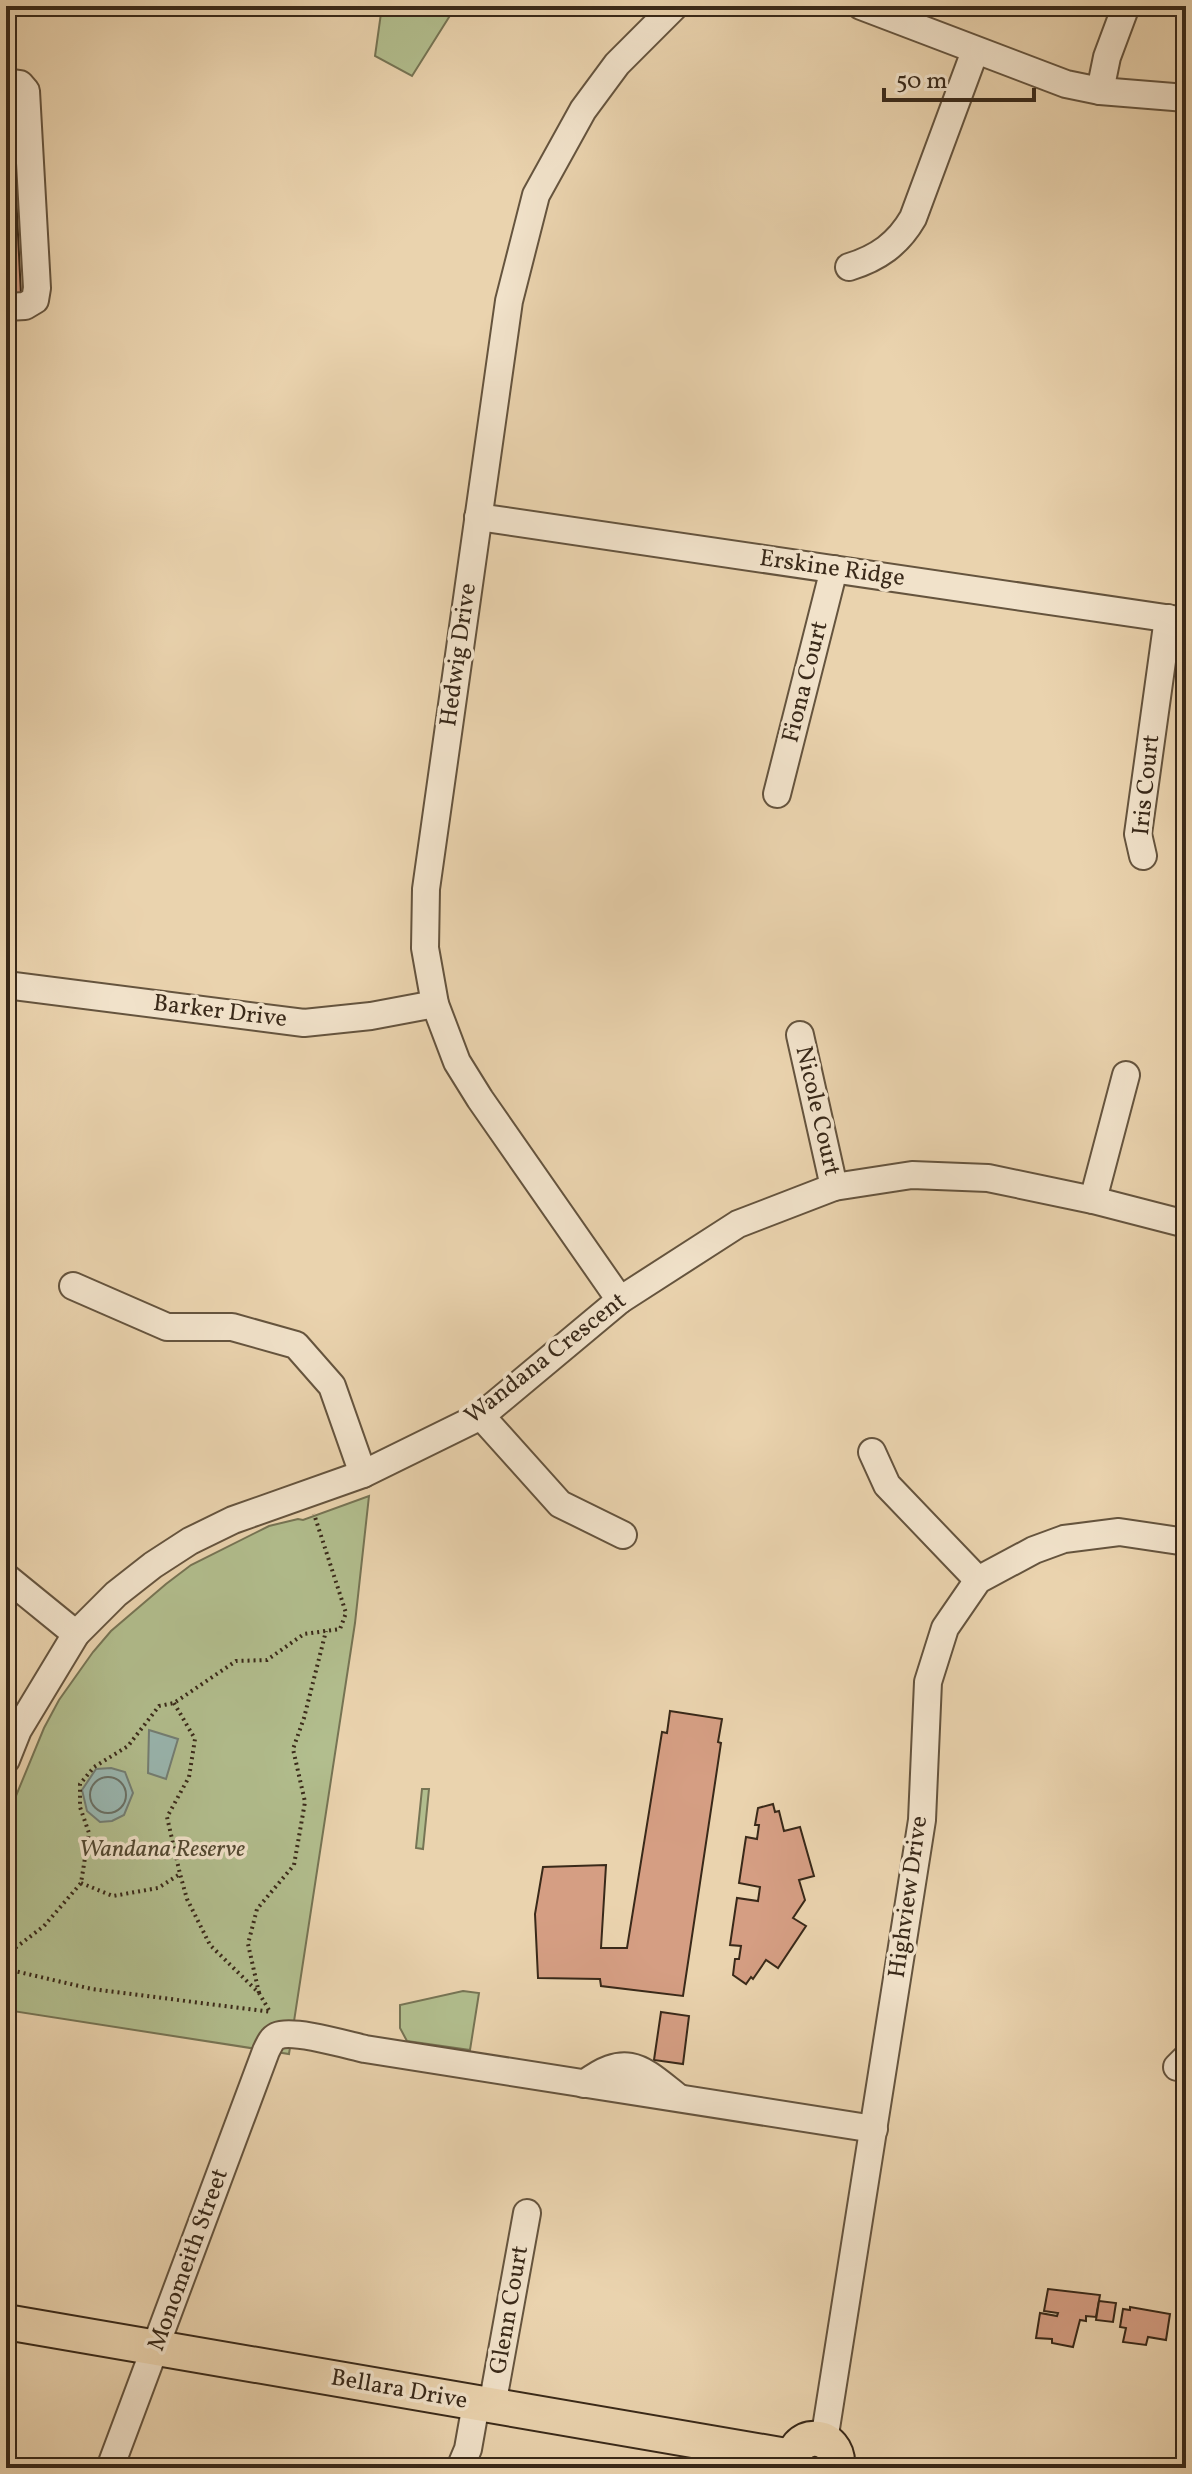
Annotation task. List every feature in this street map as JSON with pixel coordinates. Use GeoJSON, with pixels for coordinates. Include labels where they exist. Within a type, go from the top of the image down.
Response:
{"type":"FeatureCollection","features":[{"type":"Feature","properties":{"kind":"main road","name":"Bellara Drive"},"geometry":{"type":"LineString","coordinates":[[6,2322],[792,2462]]}},
{"type":"Feature","properties":{"kind":"main road"},"geometry":{"type":"LineString","coordinates":[[792,2462],[796,2448],[804,2441],[814,2439],[837,2461]]}},
{"type":"Feature","properties":{"kind":"street","name":"Hedwig Drive"},"geometry":{"type":"LineString","coordinates":[[620,1300],[457,1062],[435,1004],[425,948],[426,889],[509,301],[536,195],[583,110],[617,64],[675,6]]}},
{"type":"Feature","properties":{"kind":"street"},"geometry":{"type":"LineString","coordinates":[[861,6],[1066,84],[1100,91],[1186,98]]}},
{"type":"Feature","properties":{"kind":"street"},"geometry":{"type":"LineString","coordinates":[[1100,91],[1107,57],[1126,6]]}},
{"type":"Feature","properties":{"kind":"street"},"geometry":{"type":"LineString","coordinates":[[849,267],[884,252],[909,225],[975,51]]}},
{"type":"Feature","properties":{"kind":"street"},"geometry":{"type":"LineString","coordinates":[[6,82],[20,84],[26,91],[37,288],[35,300],[25,306],[6,307]]}},
{"type":"Feature","properties":{"kind":"street","name":"Erskine Ridge"},"geometry":{"type":"LineString","coordinates":[[478,517],[1177,619]]}},
{"type":"Feature","properties":{"kind":"street","name":"Fiona Court"},"geometry":{"type":"LineString","coordinates":[[777,794],[834,569]]}},
{"type":"Feature","properties":{"kind":"street","name":"Iris Court"},"geometry":{"type":"LineString","coordinates":[[1143,856],[1138,834],[1177,619]]}},
{"type":"Feature","properties":{"kind":"street","name":"Barker Drive"},"geometry":{"type":"LineString","coordinates":[[6,985],[304,1023],[371,1016],[435,1004]]}},
{"type":"Feature","properties":{"kind":"street","name":"Nicole Court"},"geometry":{"type":"LineString","coordinates":[[800,1035],[834,1187]]}},
{"type":"Feature","properties":{"kind":"street"},"geometry":{"type":"LineString","coordinates":[[1093,1200],[1126,1075]]}},
{"type":"Feature","properties":{"kind":"street","name":"Wandana Crescent"},"geometry":{"type":"LineString","coordinates":[[6,1760],[18,1730],[76,1634],[116,1594],[190,1541],[233,1520],[363,1474],[481,1416],[620,1300],[738,1224],[834,1187],[912,1175],[988,1178],[1186,1224]]}},
{"type":"Feature","properties":{"kind":"street"},"geometry":{"type":"LineString","coordinates":[[73,1286],[167,1327],[232,1327],[296,1345],[332,1386],[363,1474]]}},
{"type":"Feature","properties":{"kind":"street"},"geometry":{"type":"LineString","coordinates":[[481,1416],[560,1504],[623,1535]]}},
{"type":"Feature","properties":{"kind":"street"},"geometry":{"type":"LineString","coordinates":[[872,1452],[887,1485],[978,1580]]}},
{"type":"Feature","properties":{"kind":"street","name":"Highview Drive"},"geometry":{"type":"LineString","coordinates":[[837,2461],[874,2129],[922,1820],[928,1682],[945,1628],[978,1580],[1034,1550],[1064,1539],[1119,1532],[1186,1542]]}},
{"type":"Feature","properties":{"kind":"street"},"geometry":{"type":"LineString","coordinates":[[6,1577],[76,1634]]}},
{"type":"Feature","properties":{"kind":"street","name":"Monomeith Street"},"geometry":{"type":"LineString","coordinates":[[110,2468],[266,2051],[275,2037],[291,2035],[874,2129]]}},
{"type":"Feature","properties":{"kind":"street","name":"Glenn Court"},"geometry":{"type":"LineString","coordinates":[[460,2468],[484,2405],[527,2213]]}},
{"type":"Feature","properties":{"kind":"path"},"geometry":{"type":"LineString","coordinates":[[6,1955],[44,1926],[81,1883],[89,1833],[80,1807],[80,1784],[94,1767],[128,1746],[159,1706],[174,1703],[236,1661],[267,1660],[304,1634],[340,1629],[346,1613],[308,1494]]}},
{"type":"Feature","properties":{"kind":"path"},"geometry":{"type":"LineString","coordinates":[[259,1993],[248,1944],[257,1909],[294,1865],[305,1802],[293,1749],[326,1631]]}},
{"type":"Feature","properties":{"kind":"path"},"geometry":{"type":"LineString","coordinates":[[174,1703],[195,1739],[189,1777],[167,1817],[187,1899],[210,1945],[259,1993],[271,2012]]}},
{"type":"Feature","properties":{"kind":"path"},"geometry":{"type":"LineString","coordinates":[[81,1883],[113,1896],[158,1888],[180,1874]]}},
{"type":"Feature","properties":{"kind":"path"},"geometry":{"type":"LineString","coordinates":[[6,1969],[92,1989],[281,2013]]}},
{"type":"Feature","properties":{"kind":"green space"},"geometry":{"type":"Polygon","coordinates":[[[382,6],[456,6],[412,76],[375,56],[382,6]]]}},
{"type":"Feature","properties":{"kind":"green space","name":"Wandana Reserve"},"geometry":{"type":"Polygon","coordinates":[[[369,1496],[355,1623],[289,2054],[6,2010],[6,1820],[44,1728],[59,1700],[111,1631],[191,1565],[269,1526],[303,1520],[369,1496]]]}},
{"type":"Feature","properties":{"kind":"green space"},"geometry":{"type":"Polygon","coordinates":[[[422,1789],[429,1789],[423,1849],[416,1848],[422,1789]]]}},
{"type":"Feature","properties":{"kind":"green space"},"geometry":{"type":"Polygon","coordinates":[[[463,1991],[479,1993],[470,2050],[407,2041],[400,2028],[400,2005],[463,1991]]]}},
{"type":"Feature","properties":{"kind":"water"},"geometry":{"type":"Polygon","coordinates":[[[149,1730],[178,1739],[166,1779],[148,1773],[149,1730]]]}},
{"type":"Feature","properties":{"kind":"water"},"geometry":{"type":"Polygon","coordinates":[[[111,1768],[125,1772],[133,1793],[124,1815],[100,1822],[87,1811],[82,1790],[96,1769],[111,1768]]]}},
{"type":"Feature","properties":{"kind":"building"},"geometry":{"type":"Polygon","coordinates":[[[6,92],[11,92],[21,295],[6,295],[6,92]]]}},
{"type":"Feature","properties":{"kind":"building"},"geometry":{"type":"Polygon","coordinates":[[[670,1711],[722,1719],[683,1996],[601,1986],[600,1979],[538,1978],[535,1914],[543,1867],[606,1865],[601,1948],[627,1948],[662,1732],[667,1733],[670,1711]]]}},
{"type":"Feature","properties":{"kind":"building"},"geometry":{"type":"Polygon","coordinates":[[[773,1804],[775,1812],[779,1811],[784,1831],[800,1827],[814,1876],[799,1880],[805,1900],[793,1918],[806,1926],[778,1968],[766,1960],[746,1984],[733,1975],[741,1946],[730,1945],[737,1898],[758,1901],[760,1887],[739,1883],[746,1837],[757,1839],[759,1825],[755,1825],[758,1808],[773,1804]]]}},
{"type":"Feature","properties":{"kind":"building"},"geometry":{"type":"Polygon","coordinates":[[[661,2012],[689,2016],[683,2064],[654,2060],[661,2012]]]}},
{"type":"Feature","properties":{"kind":"building"},"geometry":{"type":"Polygon","coordinates":[[[1048,2289],[1100,2295],[1096,2317],[1086,2316],[1086,2321],[1080,2320],[1073,2347],[1052,2343],[1052,2339],[1036,2338],[1040,2313],[1057,2316],[1058,2313],[1044,2311],[1048,2289]]]}},
{"type":"Feature","properties":{"kind":"building"},"geometry":{"type":"Polygon","coordinates":[[[1099,2301],[1116,2303],[1113,2322],[1096,2320],[1099,2301]]]}},
{"type":"Feature","properties":{"kind":"building"},"geometry":{"type":"Polygon","coordinates":[[[1130,2307],[1170,2314],[1166,2340],[1148,2337],[1146,2345],[1123,2342],[1126,2328],[1120,2327],[1123,2309],[1130,2310],[1130,2307]]]}}]}
